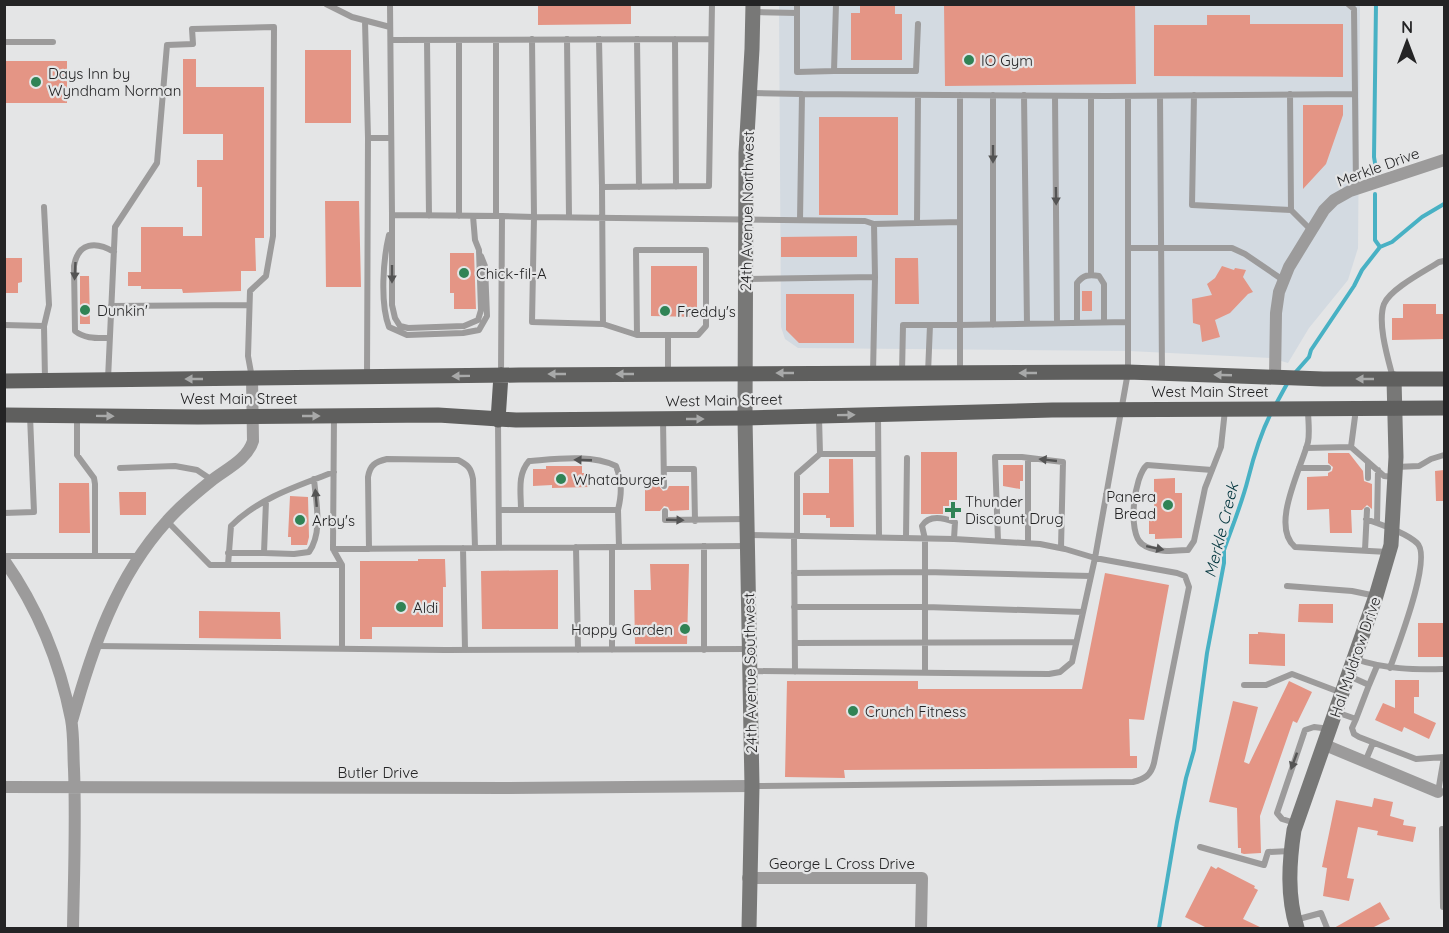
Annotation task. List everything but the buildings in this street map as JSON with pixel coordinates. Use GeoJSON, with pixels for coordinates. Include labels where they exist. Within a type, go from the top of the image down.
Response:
{"type":"FeatureCollection","features":[{"type":"Feature","properties":{"kind":"main road","name":"24th Avenue Northwest"},"geometry":{"type":"LineString","coordinates":[[745,418],[747,373],[746,153],[753,8]]}},
{"type":"Feature","properties":{"kind":"main road","name":"West Main Street"},"geometry":{"type":"LineString","coordinates":[[4,381],[747,373],[1128,372],[1323,379],[1444,379]]}},
{"type":"Feature","properties":{"kind":"main road"},"geometry":{"type":"LineString","coordinates":[[498,420],[501,375]]}},
{"type":"Feature","properties":{"kind":"main road","name":"Hal Muldrow Drive"},"geometry":{"type":"LineString","coordinates":[[1296,924],[1290,886],[1291,851],[1296,824],[1349,676],[1389,552],[1395,472],[1394,379]]}},
{"type":"Feature","properties":{"kind":"main road","name":"West Main Street"},"geometry":{"type":"LineString","coordinates":[[4,415],[438,415],[498,420],[745,418],[1120,410],[1444,408]]}},
{"type":"Feature","properties":{"kind":"main road","name":"24th Avenue Southwest"},"geometry":{"type":"LineString","coordinates":[[745,418],[752,786],[748,928]]}},
{"type":"Feature","properties":{"kind":"street","name":"Merkle Drive"},"geometry":{"type":"LineString","coordinates":[[1278,377],[1276,303],[1283,280],[1324,210],[1334,200],[1356,188],[1444,160]]}},
{"type":"Feature","properties":{"kind":"street"},"geometry":{"type":"LineString","coordinates":[[72,721],[94,646],[122,585],[167,521],[248,452],[253,441],[252,378]]}},
{"type":"Feature","properties":{"kind":"street"},"geometry":{"type":"LineString","coordinates":[[4,558],[23,588],[42,627],[61,680],[72,721],[75,787],[73,928]]}},
{"type":"Feature","properties":{"kind":"street"},"geometry":{"type":"LineString","coordinates":[[1325,745],[1438,792]]}},
{"type":"Feature","properties":{"kind":"street","name":"Butler Drive"},"geometry":{"type":"LineString","coordinates":[[4,787],[752,786]]}},
{"type":"Feature","properties":{"kind":"street","name":"George L Cross Drive"},"geometry":{"type":"LineString","coordinates":[[748,878],[922,878],[921,928]]}},
{"type":"Feature","properties":{"kind":"lane"},"geometry":{"type":"LineString","coordinates":[[326,4],[365,21],[390,27]]}},
{"type":"Feature","properties":{"kind":"lane"},"geometry":{"type":"LineString","coordinates":[[390,4],[392,305],[394,318],[400,326],[408,328],[464,326],[477,320],[481,310],[479,250],[475,240],[473,216]]}},
{"type":"Feature","properties":{"kind":"lane"},"geometry":{"type":"LineString","coordinates":[[602,188],[709,186],[712,4]]}},
{"type":"Feature","properties":{"kind":"lane"},"geometry":{"type":"LineString","coordinates":[[797,4],[797,72],[916,71],[918,24]]}},
{"type":"Feature","properties":{"kind":"lane"},"geometry":{"type":"LineString","coordinates":[[834,70],[836,4]]}},
{"type":"Feature","properties":{"kind":"lane"},"geometry":{"type":"LineString","coordinates":[[1348,4],[1354,9],[1356,188]]}},
{"type":"Feature","properties":{"kind":"lane"},"geometry":{"type":"LineString","coordinates":[[753,8],[797,13]]}},
{"type":"Feature","properties":{"kind":"lane"},"geometry":{"type":"LineString","coordinates":[[365,21],[368,138],[367,378]]}},
{"type":"Feature","properties":{"kind":"lane"},"geometry":{"type":"LineString","coordinates":[[108,380],[115,227],[158,163],[158,131],[167,45],[193,44],[192,28],[274,27],[273,236],[266,276],[250,291],[248,356],[252,378]]}},
{"type":"Feature","properties":{"kind":"lane"},"geometry":{"type":"LineString","coordinates":[[532,39],[534,217],[532,322],[603,324],[637,334],[698,334],[706,326],[706,250],[636,250],[637,334]]}},
{"type":"Feature","properties":{"kind":"lane"},"geometry":{"type":"LineString","coordinates":[[567,39],[569,217]]}},
{"type":"Feature","properties":{"kind":"lane"},"geometry":{"type":"LineString","coordinates":[[599,39],[603,324]]}},
{"type":"Feature","properties":{"kind":"lane"},"geometry":{"type":"LineString","coordinates":[[637,39],[639,187]]}},
{"type":"Feature","properties":{"kind":"lane"},"geometry":{"type":"LineString","coordinates":[[675,39],[676,187]]}},
{"type":"Feature","properties":{"kind":"lane"},"geometry":{"type":"LineString","coordinates":[[391,40],[711,39]]}},
{"type":"Feature","properties":{"kind":"lane"},"geometry":{"type":"LineString","coordinates":[[427,40],[429,216]]}},
{"type":"Feature","properties":{"kind":"lane"},"geometry":{"type":"LineString","coordinates":[[459,40],[459,216]]}},
{"type":"Feature","properties":{"kind":"lane"},"geometry":{"type":"LineString","coordinates":[[496,40],[501,375]]}},
{"type":"Feature","properties":{"kind":"lane"},"geometry":{"type":"LineString","coordinates":[[4,42],[53,42]]}},
{"type":"Feature","properties":{"kind":"lane"},"geometry":{"type":"LineString","coordinates":[[749,93],[1055,96],[1354,94]]}},
{"type":"Feature","properties":{"kind":"lane"},"geometry":{"type":"LineString","coordinates":[[801,220],[802,94]]}},
{"type":"Feature","properties":{"kind":"lane"},"geometry":{"type":"LineString","coordinates":[[1290,94],[1291,210],[1311,231]]}},
{"type":"Feature","properties":{"kind":"lane"},"geometry":{"type":"LineString","coordinates":[[917,223],[918,95]]}},
{"type":"Feature","properties":{"kind":"lane"},"geometry":{"type":"LineString","coordinates":[[960,95],[960,373]]}},
{"type":"Feature","properties":{"kind":"lane"},"geometry":{"type":"LineString","coordinates":[[993,95],[993,325]]}},
{"type":"Feature","properties":{"kind":"lane"},"geometry":{"type":"LineString","coordinates":[[1024,95],[1027,324]]}},
{"type":"Feature","properties":{"kind":"lane"},"geometry":{"type":"LineString","coordinates":[[1194,95],[1192,205],[1291,210]]}},
{"type":"Feature","properties":{"kind":"lane"},"geometry":{"type":"LineString","coordinates":[[1055,96],[1057,324]]}},
{"type":"Feature","properties":{"kind":"lane"},"geometry":{"type":"LineString","coordinates":[[1091,96],[1091,274]]}},
{"type":"Feature","properties":{"kind":"lane"},"geometry":{"type":"LineString","coordinates":[[750,671],[1049,674],[1060,672],[1072,662],[1095,558],[1128,372],[1128,96]]}},
{"type":"Feature","properties":{"kind":"lane"},"geometry":{"type":"LineString","coordinates":[[1160,96],[1162,373]]}},
{"type":"Feature","properties":{"kind":"lane"},"geometry":{"type":"LineString","coordinates":[[368,138],[391,138]]}},
{"type":"Feature","properties":{"kind":"lane"},"geometry":{"type":"LineString","coordinates":[[44,207],[49,305],[44,326],[45,380]]}},
{"type":"Feature","properties":{"kind":"lane"},"geometry":{"type":"LineString","coordinates":[[392,215],[865,221],[874,224],[960,222]]}},
{"type":"Feature","properties":{"kind":"lane"},"geometry":{"type":"LineString","coordinates":[[873,373],[874,224]]}},
{"type":"Feature","properties":{"kind":"lane"},"geometry":{"type":"LineString","coordinates":[[109,338],[88,338],[75,331],[75,266],[76,256],[82,249],[91,245],[102,245],[114,252]]}},
{"type":"Feature","properties":{"kind":"lane"},"geometry":{"type":"LineString","coordinates":[[1128,248],[1232,248],[1245,254],[1283,280]]}},
{"type":"Feature","properties":{"kind":"lane"},"geometry":{"type":"LineString","coordinates":[[1394,379],[1387,356],[1382,324],[1384,304],[1396,290],[1444,261]]}},
{"type":"Feature","properties":{"kind":"lane"},"geometry":{"type":"LineString","coordinates":[[1077,323],[1077,283],[1082,276],[1091,274],[1099,276],[1104,284],[1104,322]]}},
{"type":"Feature","properties":{"kind":"lane"},"geometry":{"type":"LineString","coordinates":[[746,279],[874,277]]}},
{"type":"Feature","properties":{"kind":"lane"},"geometry":{"type":"LineString","coordinates":[[111,306],[249,305]]}},
{"type":"Feature","properties":{"kind":"lane"},"geometry":{"type":"LineString","coordinates":[[902,373],[903,325],[1128,322]]}},
{"type":"Feature","properties":{"kind":"lane"},"geometry":{"type":"LineString","coordinates":[[928,373],[930,325]]}},
{"type":"Feature","properties":{"kind":"lane"},"geometry":{"type":"LineString","coordinates":[[4,326],[44,326]]}},
{"type":"Feature","properties":{"kind":"lane"},"geometry":{"type":"LineString","coordinates":[[668,335],[668,374]]}},
{"type":"Feature","properties":{"kind":"lane"},"geometry":{"type":"LineString","coordinates":[[1212,470],[1147,465],[1139,474],[1133,513],[1135,535],[1142,544],[1152,549],[1188,550],[1194,541],[1205,488],[1221,447],[1225,409]]}},
{"type":"Feature","properties":{"kind":"lane"},"geometry":{"type":"LineString","coordinates":[[1308,409],[1309,439],[1286,512],[1285,531],[1289,542],[1295,547],[1389,552]]}},
{"type":"Feature","properties":{"kind":"lane"},"geometry":{"type":"LineString","coordinates":[[1351,447],[1356,409]]}},
{"type":"Feature","properties":{"kind":"lane"},"geometry":{"type":"LineString","coordinates":[[4,513],[33,512],[30,415]]}},
{"type":"Feature","properties":{"kind":"lane"},"geometry":{"type":"LineString","coordinates":[[878,415],[879,537]]}},
{"type":"Feature","properties":{"kind":"lane"},"geometry":{"type":"LineString","coordinates":[[77,416],[77,455],[94,478],[95,484],[95,556]]}},
{"type":"Feature","properties":{"kind":"lane"},"geometry":{"type":"LineString","coordinates":[[334,416],[333,549],[342,565],[342,649]]}},
{"type":"Feature","properties":{"kind":"lane"},"geometry":{"type":"LineString","coordinates":[[819,416],[820,454]]}},
{"type":"Feature","properties":{"kind":"lane"},"geometry":{"type":"LineString","coordinates":[[663,419],[664,486]]}},
{"type":"Feature","properties":{"kind":"lane"},"geometry":{"type":"LineString","coordinates":[[498,420],[499,547]]}},
{"type":"Feature","properties":{"kind":"lane"},"geometry":{"type":"LineString","coordinates":[[1306,448],[1351,447],[1368,465],[1384,476],[1419,466],[1444,455]]}},
{"type":"Feature","properties":{"kind":"lane"},"geometry":{"type":"LineString","coordinates":[[795,672],[796,474],[820,454],[878,454]]}},
{"type":"Feature","properties":{"kind":"lane"},"geometry":{"type":"LineString","coordinates":[[999,542],[995,457],[1028,458],[1063,462],[1061,548]]}},
{"type":"Feature","properties":{"kind":"lane"},"geometry":{"type":"LineString","coordinates":[[1028,458],[1028,543]]}},
{"type":"Feature","properties":{"kind":"lane"},"geometry":{"type":"LineString","coordinates":[[369,549],[368,477],[370,468],[376,462],[387,459],[458,460],[467,464],[471,469],[473,479],[475,548]]}},
{"type":"Feature","properties":{"kind":"lane"},"geometry":{"type":"LineString","coordinates":[[906,538],[907,459]]}},
{"type":"Feature","properties":{"kind":"lane"},"geometry":{"type":"LineString","coordinates":[[521,510],[520,476],[522,468],[529,460],[606,461],[616,466],[621,480],[621,497],[615,547],[612,650]]}},
{"type":"Feature","properties":{"kind":"lane"},"geometry":{"type":"LineString","coordinates":[[1360,468],[1368,465]]}},
{"type":"Feature","properties":{"kind":"lane"},"geometry":{"type":"LineString","coordinates":[[1368,465],[1368,478]]}},
{"type":"Feature","properties":{"kind":"lane"},"geometry":{"type":"LineString","coordinates":[[120,468],[175,466],[196,470],[213,480]]}},
{"type":"Feature","properties":{"kind":"lane"},"geometry":{"type":"LineString","coordinates":[[1299,468],[1328,468]]}},
{"type":"Feature","properties":{"kind":"lane"},"geometry":{"type":"LineString","coordinates":[[664,469],[694,469],[695,521]]}},
{"type":"Feature","properties":{"kind":"lane"},"geometry":{"type":"LineString","coordinates":[[1377,523],[1378,470]]}},
{"type":"Feature","properties":{"kind":"lane"},"geometry":{"type":"LineString","coordinates":[[228,565],[231,526],[246,510],[289,488],[334,472]]}},
{"type":"Feature","properties":{"kind":"lane"},"geometry":{"type":"LineString","coordinates":[[228,553],[294,554],[309,552],[315,544],[317,530],[314,479]]}},
{"type":"Feature","properties":{"kind":"lane"},"geometry":{"type":"LineString","coordinates":[[1106,494],[1136,498]]}},
{"type":"Feature","properties":{"kind":"lane"},"geometry":{"type":"LineString","coordinates":[[264,553],[266,501]]}},
{"type":"Feature","properties":{"kind":"lane"},"geometry":{"type":"LineString","coordinates":[[499,510],[618,510]]}},
{"type":"Feature","properties":{"kind":"lane"},"geometry":{"type":"LineString","coordinates":[[1365,550],[1367,510]]}},
{"type":"Feature","properties":{"kind":"lane"},"geometry":{"type":"LineString","coordinates":[[665,511],[665,520],[747,519]]}},
{"type":"Feature","properties":{"kind":"lane"},"geometry":{"type":"LineString","coordinates":[[925,672],[925,538],[921,526],[924,521],[932,518],[945,518],[955,522],[954,538]]}},
{"type":"Feature","properties":{"kind":"lane"},"geometry":{"type":"LineString","coordinates":[[1366,519],[1392,529],[1418,543],[1422,550],[1416,590],[1390,668]]}},
{"type":"Feature","properties":{"kind":"lane"},"geometry":{"type":"LineString","coordinates":[[167,521],[210,565],[342,565]]}},
{"type":"Feature","properties":{"kind":"lane"},"geometry":{"type":"LineString","coordinates":[[333,549],[704,546],[796,536],[954,538],[1028,543],[1061,548],[1095,558],[1185,576],[1189,587],[1152,773],[1143,779],[1133,782],[752,786]]}},
{"type":"Feature","properties":{"kind":"lane"},"geometry":{"type":"LineString","coordinates":[[704,546],[704,650]]}},
{"type":"Feature","properties":{"kind":"lane"},"geometry":{"type":"LineString","coordinates":[[576,547],[578,650]]}},
{"type":"Feature","properties":{"kind":"lane"},"geometry":{"type":"LineString","coordinates":[[463,548],[465,650]]}},
{"type":"Feature","properties":{"kind":"lane"},"geometry":{"type":"LineString","coordinates":[[4,558],[141,556]]}},
{"type":"Feature","properties":{"kind":"lane"},"geometry":{"type":"LineString","coordinates":[[794,573],[925,572],[1091,576]]}},
{"type":"Feature","properties":{"kind":"lane"},"geometry":{"type":"LineString","coordinates":[[1287,586],[1352,591],[1376,596]]}},
{"type":"Feature","properties":{"kind":"lane"},"geometry":{"type":"LineString","coordinates":[[794,607],[926,607],[1083,612]]}},
{"type":"Feature","properties":{"kind":"lane"},"geometry":{"type":"LineString","coordinates":[[795,643],[1076,642]]}},
{"type":"Feature","properties":{"kind":"lane"},"geometry":{"type":"LineString","coordinates":[[94,646],[750,650]]}},
{"type":"Feature","properties":{"kind":"lane"},"geometry":{"type":"LineString","coordinates":[[1355,658],[1390,668],[1444,669]]}},
{"type":"Feature","properties":{"kind":"lane"},"geometry":{"type":"LineString","coordinates":[[1377,666],[1352,729],[1354,734],[1416,759],[1444,757],[1438,792]]}},
{"type":"Feature","properties":{"kind":"lane"},"geometry":{"type":"LineString","coordinates":[[1244,685],[1266,685],[1292,674],[1342,694]]}},
{"type":"Feature","properties":{"kind":"lane"},"geometry":{"type":"LineString","coordinates":[[1349,676],[1369,685]]}},
{"type":"Feature","properties":{"kind":"lane"},"geometry":{"type":"LineString","coordinates":[[1336,712],[1356,719]]}},
{"type":"Feature","properties":{"kind":"lane"},"geometry":{"type":"LineString","coordinates":[[1296,824],[1282,819],[1277,813],[1305,730],[1314,727],[1330,729]]}},
{"type":"Feature","properties":{"kind":"lane"},"geometry":{"type":"LineString","coordinates":[[1365,762],[1373,743]]}},
{"type":"Feature","properties":{"kind":"lane"},"geometry":{"type":"LineString","coordinates":[[1442,829],[1444,907]]}},
{"type":"Feature","properties":{"kind":"lane"},"geometry":{"type":"LineString","coordinates":[[1200,847],[1264,865],[1268,852],[1291,851]]}},
{"type":"Feature","properties":{"kind":"lane"},"geometry":{"type":"LineString","coordinates":[[1296,924],[1321,913],[1327,928]]}},
{"type":"Feature","properties":{"kind":"shaded area"},"geometry":{"type":"Polygon","coordinates":[[[779,5],[1360,5],[1358,248],[1348,280],[1309,328],[1288,363],[1271,358],[1129,351],[798,348],[785,339],[781,327],[779,5]]]}},
{"type":"Feature","properties":{"kind":"waterway"},"geometry":{"type":"LineString","coordinates":[[1376,4],[1374,157],[1376,169]]}},
{"type":"Feature","properties":{"kind":"waterway"},"geometry":{"type":"LineString","coordinates":[[1375,194],[1375,240],[1380,247]]}},
{"type":"Feature","properties":{"kind":"waterway","name":"Merkle Creek"},"geometry":{"type":"LineString","coordinates":[[1294,374],[1309,357],[1311,350],[1354,286],[1362,270],[1380,247],[1392,242],[1422,217],[1444,204]]}},
{"type":"Feature","properties":{"kind":"waterway","name":"Merkle Creek"},"geometry":{"type":"LineString","coordinates":[[1276,404],[1288,382]]}},
{"type":"Feature","properties":{"kind":"waterway","name":"Merkle Creek"},"geometry":{"type":"LineString","coordinates":[[1159,928],[1177,822],[1194,750],[1207,653],[1224,563],[1224,550],[1258,445],[1271,413]]}},
{"type":"Feature","properties":{"kind":"place","name":"IO Gym"},"geometry":{"type":"Point","coordinates":[969,60]}},
{"type":"Feature","properties":{"kind":"place","name":"Days Inn by Wyndham Norman"},"geometry":{"type":"Point","coordinates":[36,82]}},
{"type":"Feature","properties":{"kind":"place","name":"Chick-fil-A"},"geometry":{"type":"Point","coordinates":[464,273]}},
{"type":"Feature","properties":{"kind":"place","name":"Dunkin'"},"geometry":{"type":"Point","coordinates":[85,310]}},
{"type":"Feature","properties":{"kind":"place","name":"Freddy's"},"geometry":{"type":"Point","coordinates":[665,311]}},
{"type":"Feature","properties":{"kind":"place","name":"Whataburger"},"geometry":{"type":"Point","coordinates":[561,479]}},
{"type":"Feature","properties":{"kind":"place","name":"Panera Bread"},"geometry":{"type":"Point","coordinates":[1168,505]}},
{"type":"Feature","properties":{"kind":"place","name":"Thunder Discount Drug"},"geometry":{"type":"Point","coordinates":[953,510]}},
{"type":"Feature","properties":{"kind":"place","name":"Arby's"},"geometry":{"type":"Point","coordinates":[300,520]}},
{"type":"Feature","properties":{"kind":"place","name":"Aldi"},"geometry":{"type":"Point","coordinates":[401,607]}},
{"type":"Feature","properties":{"kind":"place","name":"Happy Garden"},"geometry":{"type":"Point","coordinates":[685,629]}},
{"type":"Feature","properties":{"kind":"place","name":"Crunch Fitness"},"geometry":{"type":"Point","coordinates":[853,711]}}]}
